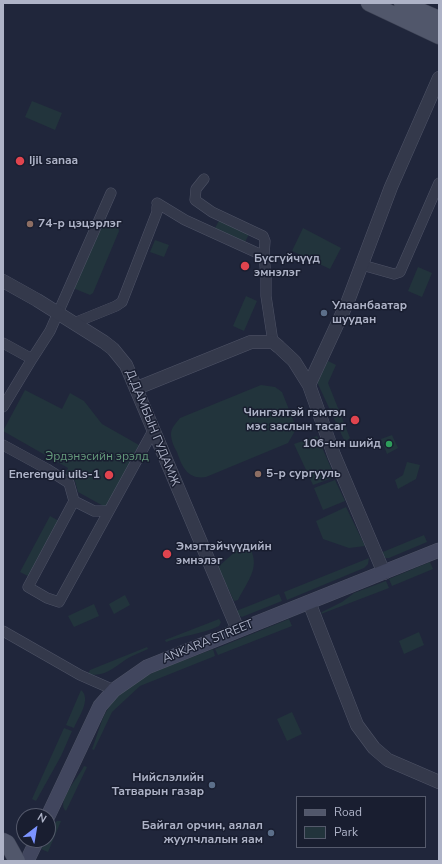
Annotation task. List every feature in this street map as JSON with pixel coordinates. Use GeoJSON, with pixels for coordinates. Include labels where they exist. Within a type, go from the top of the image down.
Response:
{"type":"FeatureCollection","features":[{"type":"Feature","properties":{"kind":"main road"},"geometry":{"type":"LineString","coordinates":[[369,3],[439,36]]}},
{"type":"Feature","properties":{"kind":"main road"},"geometry":{"type":"LineString","coordinates":[[402,3],[439,20]]}},
{"type":"Feature","properties":{"kind":"main road","name":"ANKARA STREET"},"geometry":{"type":"LineString","coordinates":[[52,808],[100,706],[114,690],[147,667],[439,550]]}},
{"type":"Feature","properties":{"kind":"main road"},"geometry":{"type":"LineString","coordinates":[[3,841],[7,843],[17,861]]}},
{"type":"Feature","properties":{"kind":"main road"},"geometry":{"type":"LineString","coordinates":[[27,861],[33,848]]}},
{"type":"Feature","properties":{"kind":"street"},"geometry":{"type":"LineString","coordinates":[[309,385],[348,302],[391,187],[439,78]]}},
{"type":"Feature","properties":{"kind":"street"},"geometry":{"type":"LineString","coordinates":[[204,179],[196,190],[195,200],[212,212],[263,236],[265,241],[264,256],[266,296],[273,342],[294,361],[309,385],[334,455],[384,573]]}},
{"type":"Feature","properties":{"kind":"street"},"geometry":{"type":"LineString","coordinates":[[362,265],[389,273],[400,272],[439,183]]}},
{"type":"Feature","properties":{"kind":"street"},"geometry":{"type":"LineString","coordinates":[[3,407],[50,331],[57,312],[111,193]]}},
{"type":"Feature","properties":{"kind":"street"},"geometry":{"type":"LineString","coordinates":[[76,324],[79,321],[116,306],[122,302],[157,212],[157,205],[167,207],[185,220],[264,256]]}},
{"type":"Feature","properties":{"kind":"street","name":"Д.ДАМБЫН ГУДАМЖ"},"geometry":{"type":"LineString","coordinates":[[4,285],[57,312],[76,324],[113,349],[126,365],[154,429],[190,520],[238,630]]}},
{"type":"Feature","properties":{"kind":"street"},"geometry":{"type":"LineString","coordinates":[[137,388],[251,342],[273,342]]}},
{"type":"Feature","properties":{"kind":"street"},"geometry":{"type":"LineString","coordinates":[[3,343],[32,359]]}},
{"type":"Feature","properties":{"kind":"street"},"geometry":{"type":"LineString","coordinates":[[74,500],[28,587],[59,602],[154,429]]}},
{"type":"Feature","properties":{"kind":"street"},"geometry":{"type":"LineString","coordinates":[[3,445],[47,469],[69,484],[74,500],[94,511],[110,511]]}},
{"type":"Feature","properties":{"kind":"street"},"geometry":{"type":"LineString","coordinates":[[309,602],[358,725],[374,748],[388,760],[439,782]]}},
{"type":"Feature","properties":{"kind":"street"},"geometry":{"type":"LineString","coordinates":[[3,631],[80,675],[114,690]]}},
{"type":"Feature","properties":{"kind":"green space"},"geometry":{"type":"Polygon","coordinates":[[[32,101],[62,113],[55,130],[25,117],[32,101]]]}},
{"type":"Feature","properties":{"kind":"green space"},"geometry":{"type":"Polygon","coordinates":[[[221,217],[250,232],[245,242],[215,228],[221,217]]]}},
{"type":"Feature","properties":{"kind":"green space"},"geometry":{"type":"Polygon","coordinates":[[[101,220],[118,227],[119,231],[93,293],[90,295],[73,288],[101,220]]]}},
{"type":"Feature","properties":{"kind":"green space"},"geometry":{"type":"Polygon","coordinates":[[[303,228],[341,248],[330,269],[292,251],[303,228]]]}},
{"type":"Feature","properties":{"kind":"green space"},"geometry":{"type":"Polygon","coordinates":[[[155,240],[169,245],[164,257],[150,252],[155,240]]]}},
{"type":"Feature","properties":{"kind":"green space"},"geometry":{"type":"Polygon","coordinates":[[[418,267],[432,273],[422,297],[408,291],[418,267]]]}},
{"type":"Feature","properties":{"kind":"green space"},"geometry":{"type":"Polygon","coordinates":[[[246,296],[257,301],[244,331],[233,326],[246,296]]]}},
{"type":"Feature","properties":{"kind":"green space"},"geometry":{"type":"Polygon","coordinates":[[[328,361],[336,365],[328,383],[350,438],[345,442],[317,382],[328,361]]]}},
{"type":"Feature","properties":{"kind":"green space"},"geometry":{"type":"Polygon","coordinates":[[[261,385],[275,387],[282,392],[294,422],[295,431],[288,443],[206,477],[190,474],[181,463],[171,436],[173,428],[180,418],[261,385]]]}},
{"type":"Feature","properties":{"kind":"green space","name":"Эрдэнэсийн эрэлд"},"geometry":{"type":"Polygon","coordinates":[[[25,390],[62,409],[70,393],[84,401],[102,424],[139,445],[107,508],[78,492],[75,481],[65,475],[68,468],[3,431],[25,390]]]}},
{"type":"Feature","properties":{"kind":"green space","name":"106-ын шийд"},"geometry":{"type":"Polygon","coordinates":[[[392,435],[398,448],[387,454],[381,439],[392,435]]]}},
{"type":"Feature","properties":{"kind":"green space"},"geometry":{"type":"Polygon","coordinates":[[[317,436],[335,477],[313,485],[294,444],[317,436]]]}},
{"type":"Feature","properties":{"kind":"green space"},"geometry":{"type":"Polygon","coordinates":[[[407,462],[420,465],[416,479],[398,489],[395,480],[403,475],[407,462]]]}},
{"type":"Feature","properties":{"kind":"green space"},"geometry":{"type":"Polygon","coordinates":[[[335,480],[345,501],[323,510],[314,488],[335,480]]]}},
{"type":"Feature","properties":{"kind":"green space"},"geometry":{"type":"Polygon","coordinates":[[[346,507],[365,546],[349,548],[323,539],[316,521],[346,507]]]}},
{"type":"Feature","properties":{"kind":"green space"},"geometry":{"type":"Polygon","coordinates":[[[50,516],[59,521],[30,577],[20,572],[50,516]]]}},
{"type":"Feature","properties":{"kind":"green space"},"geometry":{"type":"Polygon","coordinates":[[[424,535],[427,542],[389,558],[383,558],[378,554],[424,535]]]}},
{"type":"Feature","properties":{"kind":"green space"},"geometry":{"type":"Polygon","coordinates":[[[248,545],[254,560],[254,566],[238,600],[234,601],[218,567],[237,550],[248,545]]]}},
{"type":"Feature","properties":{"kind":"green space"},"geometry":{"type":"Polygon","coordinates":[[[369,558],[368,564],[364,568],[287,600],[284,592],[369,558]]]}},
{"type":"Feature","properties":{"kind":"green space"},"geometry":{"type":"Polygon","coordinates":[[[430,562],[433,569],[392,586],[389,579],[430,562]]]}},
{"type":"Feature","properties":{"kind":"green space"},"geometry":{"type":"Polygon","coordinates":[[[386,581],[389,588],[321,614],[354,593],[386,581]]]}},
{"type":"Feature","properties":{"kind":"green space"},"geometry":{"type":"Polygon","coordinates":[[[279,594],[282,601],[242,617],[231,613],[279,594]]]}},
{"type":"Feature","properties":{"kind":"green space"},"geometry":{"type":"Polygon","coordinates":[[[125,595],[130,605],[114,614],[109,604],[125,595]]]}},
{"type":"Feature","properties":{"kind":"green space"},"geometry":{"type":"Polygon","coordinates":[[[94,604],[99,616],[74,627],[68,616],[94,604]]]}},
{"type":"Feature","properties":{"kind":"green space"},"geometry":{"type":"Polygon","coordinates":[[[219,619],[221,622],[219,626],[213,629],[166,642],[165,640],[219,619]]]}},
{"type":"Feature","properties":{"kind":"green space"},"geometry":{"type":"Polygon","coordinates":[[[289,619],[292,626],[218,655],[215,649],[289,619]]]}},
{"type":"Feature","properties":{"kind":"green space"},"geometry":{"type":"Polygon","coordinates":[[[419,632],[424,645],[404,654],[399,641],[419,632]]]}},
{"type":"Feature","properties":{"kind":"green space"},"geometry":{"type":"Polygon","coordinates":[[[147,647],[148,649],[130,657],[106,672],[94,675],[88,674],[90,670],[147,647]]]}},
{"type":"Feature","properties":{"kind":"green space"},"geometry":{"type":"Polygon","coordinates":[[[213,649],[215,656],[140,686],[112,712],[94,750],[92,749],[106,712],[115,699],[127,689],[154,672],[213,649]]]}},
{"type":"Feature","properties":{"kind":"green space"},"geometry":{"type":"Polygon","coordinates":[[[81,690],[84,694],[85,703],[74,728],[66,725],[81,690]]]}},
{"type":"Feature","properties":{"kind":"green space"},"geometry":{"type":"Polygon","coordinates":[[[292,712],[302,734],[287,741],[277,719],[292,712]]]}},
{"type":"Feature","properties":{"kind":"green space"},"geometry":{"type":"Polygon","coordinates":[[[64,728],[72,731],[61,756],[36,801],[32,799],[64,728]]]}},
{"type":"Feature","properties":{"kind":"green space"},"geometry":{"type":"Polygon","coordinates":[[[84,766],[87,767],[66,811],[63,807],[63,802],[69,789],[84,766]]]}},
{"type":"Feature","properties":{"kind":"green space"},"geometry":{"type":"Polygon","coordinates":[[[61,821],[56,833],[56,822],[61,821]]]}},
{"type":"Feature","properties":{"kind":"green space"},"geometry":{"type":"Polygon","coordinates":[[[42,848],[50,848],[48,852],[42,848]]]}},
{"type":"Feature","properties":{"kind":"place","name":"Ijil sanaa"},"geometry":{"type":"Point","coordinates":[20,161]}},
{"type":"Feature","properties":{"kind":"place","name":"74-р цэцэрлэг"},"geometry":{"type":"Point","coordinates":[30,224]}},
{"type":"Feature","properties":{"kind":"place","name":"Бүсгүйчүүд эмнэлэг"},"geometry":{"type":"Point","coordinates":[245,266]}},
{"type":"Feature","properties":{"kind":"place","name":"Улаанбаатар шуудан"},"geometry":{"type":"Point","coordinates":[324,313]}},
{"type":"Feature","properties":{"kind":"place","name":"Чингэлтэй гэмтэл мэс заслын тасаг"},"geometry":{"type":"Point","coordinates":[355,420]}},
{"type":"Feature","properties":{"kind":"place","name":"106-ын шийд"},"geometry":{"type":"Point","coordinates":[389,444]}},
{"type":"Feature","properties":{"kind":"place","name":"5-р сургууль"},"geometry":{"type":"Point","coordinates":[258,474]}},
{"type":"Feature","properties":{"kind":"place","name":"Enerengui uils-1"},"geometry":{"type":"Point","coordinates":[109,475]}},
{"type":"Feature","properties":{"kind":"place","name":"Эмэгтэйчүүдийн эмнэлэг"},"geometry":{"type":"Point","coordinates":[167,554]}},
{"type":"Feature","properties":{"kind":"place","name":"Нийслэлийн Татварын газар"},"geometry":{"type":"Point","coordinates":[212,785]}},
{"type":"Feature","properties":{"kind":"place","name":"Байгал орчин, аялал жуулчлалын яам"},"geometry":{"type":"Point","coordinates":[271,833]}}]}
